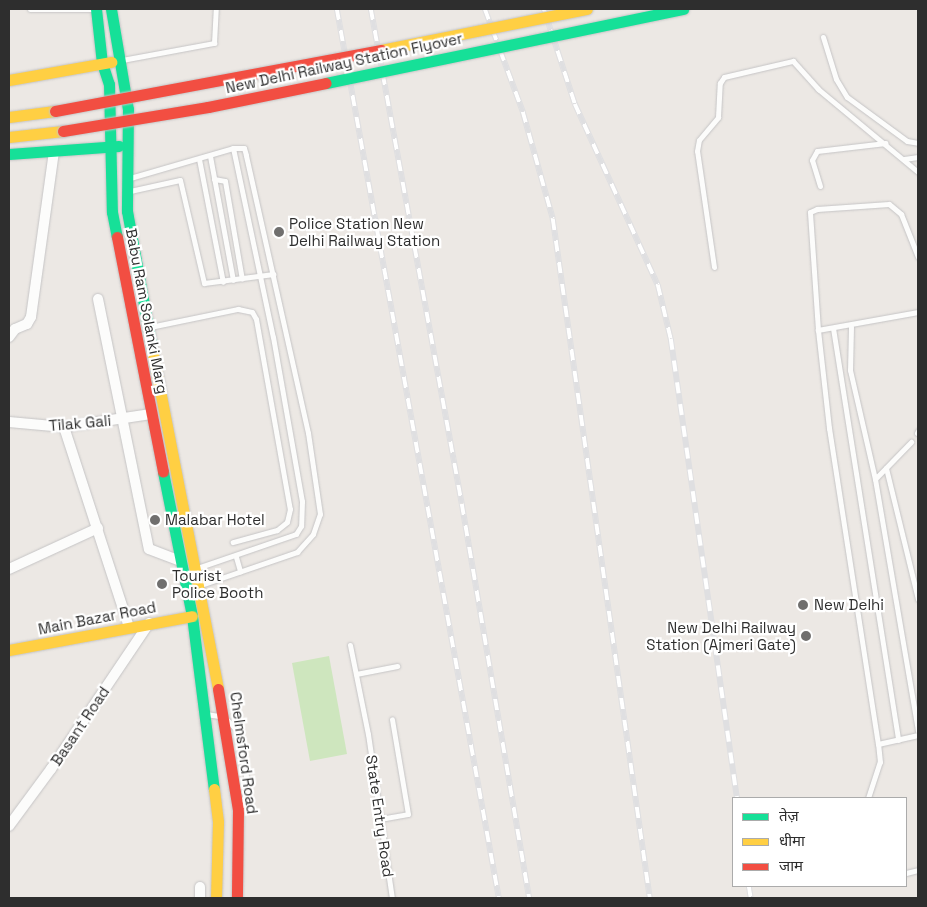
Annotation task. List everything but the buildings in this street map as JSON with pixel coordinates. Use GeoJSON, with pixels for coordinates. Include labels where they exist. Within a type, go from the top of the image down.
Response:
{"type":"FeatureCollection","features":[{"type":"Feature","properties":{"kind":"main road","name":"Babu Ram Solanki Marg"},"geometry":{"type":"LineString","coordinates":[[96,9],[102,63],[109,84],[112,212],[192,616]]}},
{"type":"Feature","properties":{"kind":"main road","name":"Babu Ram Solanki Marg"},"geometry":{"type":"LineString","coordinates":[[111,9],[128,108],[127,211],[150,327],[159,388],[206,613]]}},
{"type":"Feature","properties":{"kind":"main road","name":"New Delhi Railway Station Flyover"},"geometry":{"type":"LineString","coordinates":[[9,117],[55,111],[204,85],[587,9]]}},
{"type":"Feature","properties":{"kind":"main road","name":"New Delhi Railway Station Flyover"},"geometry":{"type":"LineString","coordinates":[[9,137],[63,131],[208,107],[683,9]]}},
{"type":"Feature","properties":{"kind":"main road"},"geometry":{"type":"LineString","coordinates":[[9,80],[119,61]]}},
{"type":"Feature","properties":{"kind":"main road"},"geometry":{"type":"LineString","coordinates":[[9,154],[128,145]]}},
{"type":"Feature","properties":{"kind":"main road","name":"Chelmsford Road"},"geometry":{"type":"LineString","coordinates":[[206,613],[224,717],[235,812],[236,898]]}},
{"type":"Feature","properties":{"kind":"main road"},"geometry":{"type":"LineString","coordinates":[[192,616],[203,713],[222,820],[216,898]]}},
{"type":"Feature","properties":{"kind":"main road","name":"Main Bazar Road"},"geometry":{"type":"LineString","coordinates":[[9,650],[192,616]]}},
{"type":"Feature","properties":{"kind":"street"},"geometry":{"type":"LineString","coordinates":[[9,337],[15,329],[27,324],[31,317],[54,152]]}},
{"type":"Feature","properties":{"kind":"street"},"geometry":{"type":"LineString","coordinates":[[98,299],[150,549],[181,561]]}},
{"type":"Feature","properties":{"kind":"street","name":"Tilak Gali"},"geometry":{"type":"LineString","coordinates":[[9,422],[64,427],[151,414]]}},
{"type":"Feature","properties":{"kind":"street"},"geometry":{"type":"LineString","coordinates":[[64,427],[129,627]]}},
{"type":"Feature","properties":{"kind":"street"},"geometry":{"type":"LineString","coordinates":[[9,570],[98,528]]}},
{"type":"Feature","properties":{"kind":"street","name":"Basant Road"},"geometry":{"type":"LineString","coordinates":[[9,826],[51,769],[149,623]]}},
{"type":"Feature","properties":{"kind":"street"},"geometry":{"type":"LineString","coordinates":[[200,887],[200,898]]}},
{"type":"Feature","properties":{"kind":"lane"},"geometry":{"type":"LineString","coordinates":[[30,9],[96,9]]}},
{"type":"Feature","properties":{"kind":"lane"},"geometry":{"type":"LineString","coordinates":[[119,61],[214,43],[216,9]]}},
{"type":"Feature","properties":{"kind":"lane"},"geometry":{"type":"LineString","coordinates":[[823,37],[836,79],[847,97],[907,141],[918,143]]}},
{"type":"Feature","properties":{"kind":"lane"},"geometry":{"type":"LineString","coordinates":[[714,267],[697,151],[699,140],[718,117],[720,83],[724,77],[793,61],[818,89],[886,143],[918,172]]}},
{"type":"Feature","properties":{"kind":"lane"},"geometry":{"type":"LineString","coordinates":[[820,186],[812,160],[817,151],[886,143]]}},
{"type":"Feature","properties":{"kind":"lane"},"geometry":{"type":"LineString","coordinates":[[111,182],[210,156],[233,148],[244,148],[308,433],[320,514],[313,534],[296,552],[187,588]]}},
{"type":"Feature","properties":{"kind":"lane"},"geometry":{"type":"LineString","coordinates":[[197,568],[288,539],[301,526],[303,515],[260,276],[233,148]]}},
{"type":"Feature","properties":{"kind":"lane"},"geometry":{"type":"LineString","coordinates":[[210,156],[233,280]]}},
{"type":"Feature","properties":{"kind":"lane"},"geometry":{"type":"LineString","coordinates":[[904,159],[918,157]]}},
{"type":"Feature","properties":{"kind":"lane"},"geometry":{"type":"LineString","coordinates":[[199,159],[223,282]]}},
{"type":"Feature","properties":{"kind":"lane"},"geometry":{"type":"LineString","coordinates":[[214,179],[225,181],[242,279]]}},
{"type":"Feature","properties":{"kind":"lane"},"geometry":{"type":"LineString","coordinates":[[127,192],[180,180],[201,280],[209,284],[273,274]]}},
{"type":"Feature","properties":{"kind":"lane"},"geometry":{"type":"LineString","coordinates":[[868,797],[880,762],[829,428],[818,330],[810,212],[817,209],[888,204],[901,214],[918,258]]}},
{"type":"Feature","properties":{"kind":"lane"},"geometry":{"type":"LineString","coordinates":[[150,327],[238,309],[252,312],[256,319],[290,509],[286,522],[277,530],[233,542]]}},
{"type":"Feature","properties":{"kind":"lane"},"geometry":{"type":"LineString","coordinates":[[818,330],[850,327],[918,312]]}},
{"type":"Feature","properties":{"kind":"lane"},"geometry":{"type":"LineString","coordinates":[[850,327],[850,370],[875,479],[918,731]]}},
{"type":"Feature","properties":{"kind":"lane"},"geometry":{"type":"LineString","coordinates":[[833,328],[898,740]]}},
{"type":"Feature","properties":{"kind":"lane"},"geometry":{"type":"LineString","coordinates":[[875,479],[911,442]]}},
{"type":"Feature","properties":{"kind":"lane"},"geometry":{"type":"LineString","coordinates":[[886,468],[918,599]]}},
{"type":"Feature","properties":{"kind":"lane"},"geometry":{"type":"LineString","coordinates":[[236,557],[240,572]]}},
{"type":"Feature","properties":{"kind":"lane","name":"State Entry Road"},"geometry":{"type":"LineString","coordinates":[[350,645],[368,734],[392,898]]}},
{"type":"Feature","properties":{"kind":"lane"},"geometry":{"type":"LineString","coordinates":[[356,674],[397,666]]}},
{"type":"Feature","properties":{"kind":"lane"},"geometry":{"type":"LineString","coordinates":[[203,713],[224,717]]}},
{"type":"Feature","properties":{"kind":"lane"},"geometry":{"type":"LineString","coordinates":[[380,819],[408,814],[392,719]]}},
{"type":"Feature","properties":{"kind":"lane"},"geometry":{"type":"LineString","coordinates":[[878,744],[918,735]]}},
{"type":"Feature","properties":{"kind":"green space"},"geometry":{"type":"Polygon","coordinates":[[[329,656],[347,754],[310,761],[292,663],[329,656]]]}},
{"type":"Feature","properties":{"kind":"railway"},"geometry":{"type":"LineString","coordinates":[[337,9],[499,898]]}},
{"type":"Feature","properties":{"kind":"railway"},"geometry":{"type":"LineString","coordinates":[[371,9],[462,504],[529,898]]}},
{"type":"Feature","properties":{"kind":"railway"},"geometry":{"type":"LineString","coordinates":[[485,9],[523,112],[553,219],[650,898]]}},
{"type":"Feature","properties":{"kind":"railway"},"geometry":{"type":"LineString","coordinates":[[544,9],[575,104],[658,285],[671,339],[737,797]]}},
{"type":"Feature","properties":{"kind":"railway"},"geometry":{"type":"LineString","coordinates":[[749,887],[751,898]]}},
{"type":"Feature","properties":{"kind":"traffic: fast"},"geometry":{"type":"LineString","coordinates":[[96,9],[102,63],[109,84],[112,212],[117,237]]}},
{"type":"Feature","properties":{"kind":"traffic: fast"},"geometry":{"type":"LineString","coordinates":[[111,9],[128,109],[127,211],[152,349]]}},
{"type":"Feature","properties":{"kind":"traffic: fast"},"geometry":{"type":"LineString","coordinates":[[326,83],[683,9]]}},
{"type":"Feature","properties":{"kind":"traffic: fast"},"geometry":{"type":"LineString","coordinates":[[9,154],[119,146]]}},
{"type":"Feature","properties":{"kind":"traffic: fast"},"geometry":{"type":"LineString","coordinates":[[163,472],[192,616],[214,789]]}},
{"type":"Feature","properties":{"kind":"traffic: slow"},"geometry":{"type":"LineString","coordinates":[[381,50],[587,9]]}},
{"type":"Feature","properties":{"kind":"traffic: slow"},"geometry":{"type":"LineString","coordinates":[[9,80],[111,62]]}},
{"type":"Feature","properties":{"kind":"traffic: slow"},"geometry":{"type":"LineString","coordinates":[[9,117],[55,111]]}},
{"type":"Feature","properties":{"kind":"traffic: slow"},"geometry":{"type":"LineString","coordinates":[[9,137],[63,131]]}},
{"type":"Feature","properties":{"kind":"traffic: slow"},"geometry":{"type":"LineString","coordinates":[[152,349],[218,689]]}},
{"type":"Feature","properties":{"kind":"traffic: slow"},"geometry":{"type":"LineString","coordinates":[[9,650],[192,616]]}},
{"type":"Feature","properties":{"kind":"traffic: slow"},"geometry":{"type":"LineString","coordinates":[[214,789],[218,822],[216,898]]}},
{"type":"Feature","properties":{"kind":"traffic: jam"},"geometry":{"type":"LineString","coordinates":[[55,111],[381,50]]}},
{"type":"Feature","properties":{"kind":"traffic: jam"},"geometry":{"type":"LineString","coordinates":[[63,131],[208,107],[326,83]]}},
{"type":"Feature","properties":{"kind":"traffic: jam"},"geometry":{"type":"LineString","coordinates":[[117,237],[163,472]]}},
{"type":"Feature","properties":{"kind":"traffic: jam"},"geometry":{"type":"LineString","coordinates":[[218,689],[238,810],[237,898]]}},
{"type":"Feature","properties":{"kind":"place","name":"Police Station New Delhi Railway Station"},"geometry":{"type":"Point","coordinates":[279,232]}},
{"type":"Feature","properties":{"kind":"place","name":"Malabar Hotel"},"geometry":{"type":"Point","coordinates":[155,520]}},
{"type":"Feature","properties":{"kind":"place","name":"Tourist Police Booth"},"geometry":{"type":"Point","coordinates":[162,584]}},
{"type":"Feature","properties":{"kind":"place","name":"New Delhi"},"geometry":{"type":"Point","coordinates":[803,605]}},
{"type":"Feature","properties":{"kind":"place","name":"New Delhi Railway Station (Ajmeri Gate)"},"geometry":{"type":"Point","coordinates":[806,636]}}]}
